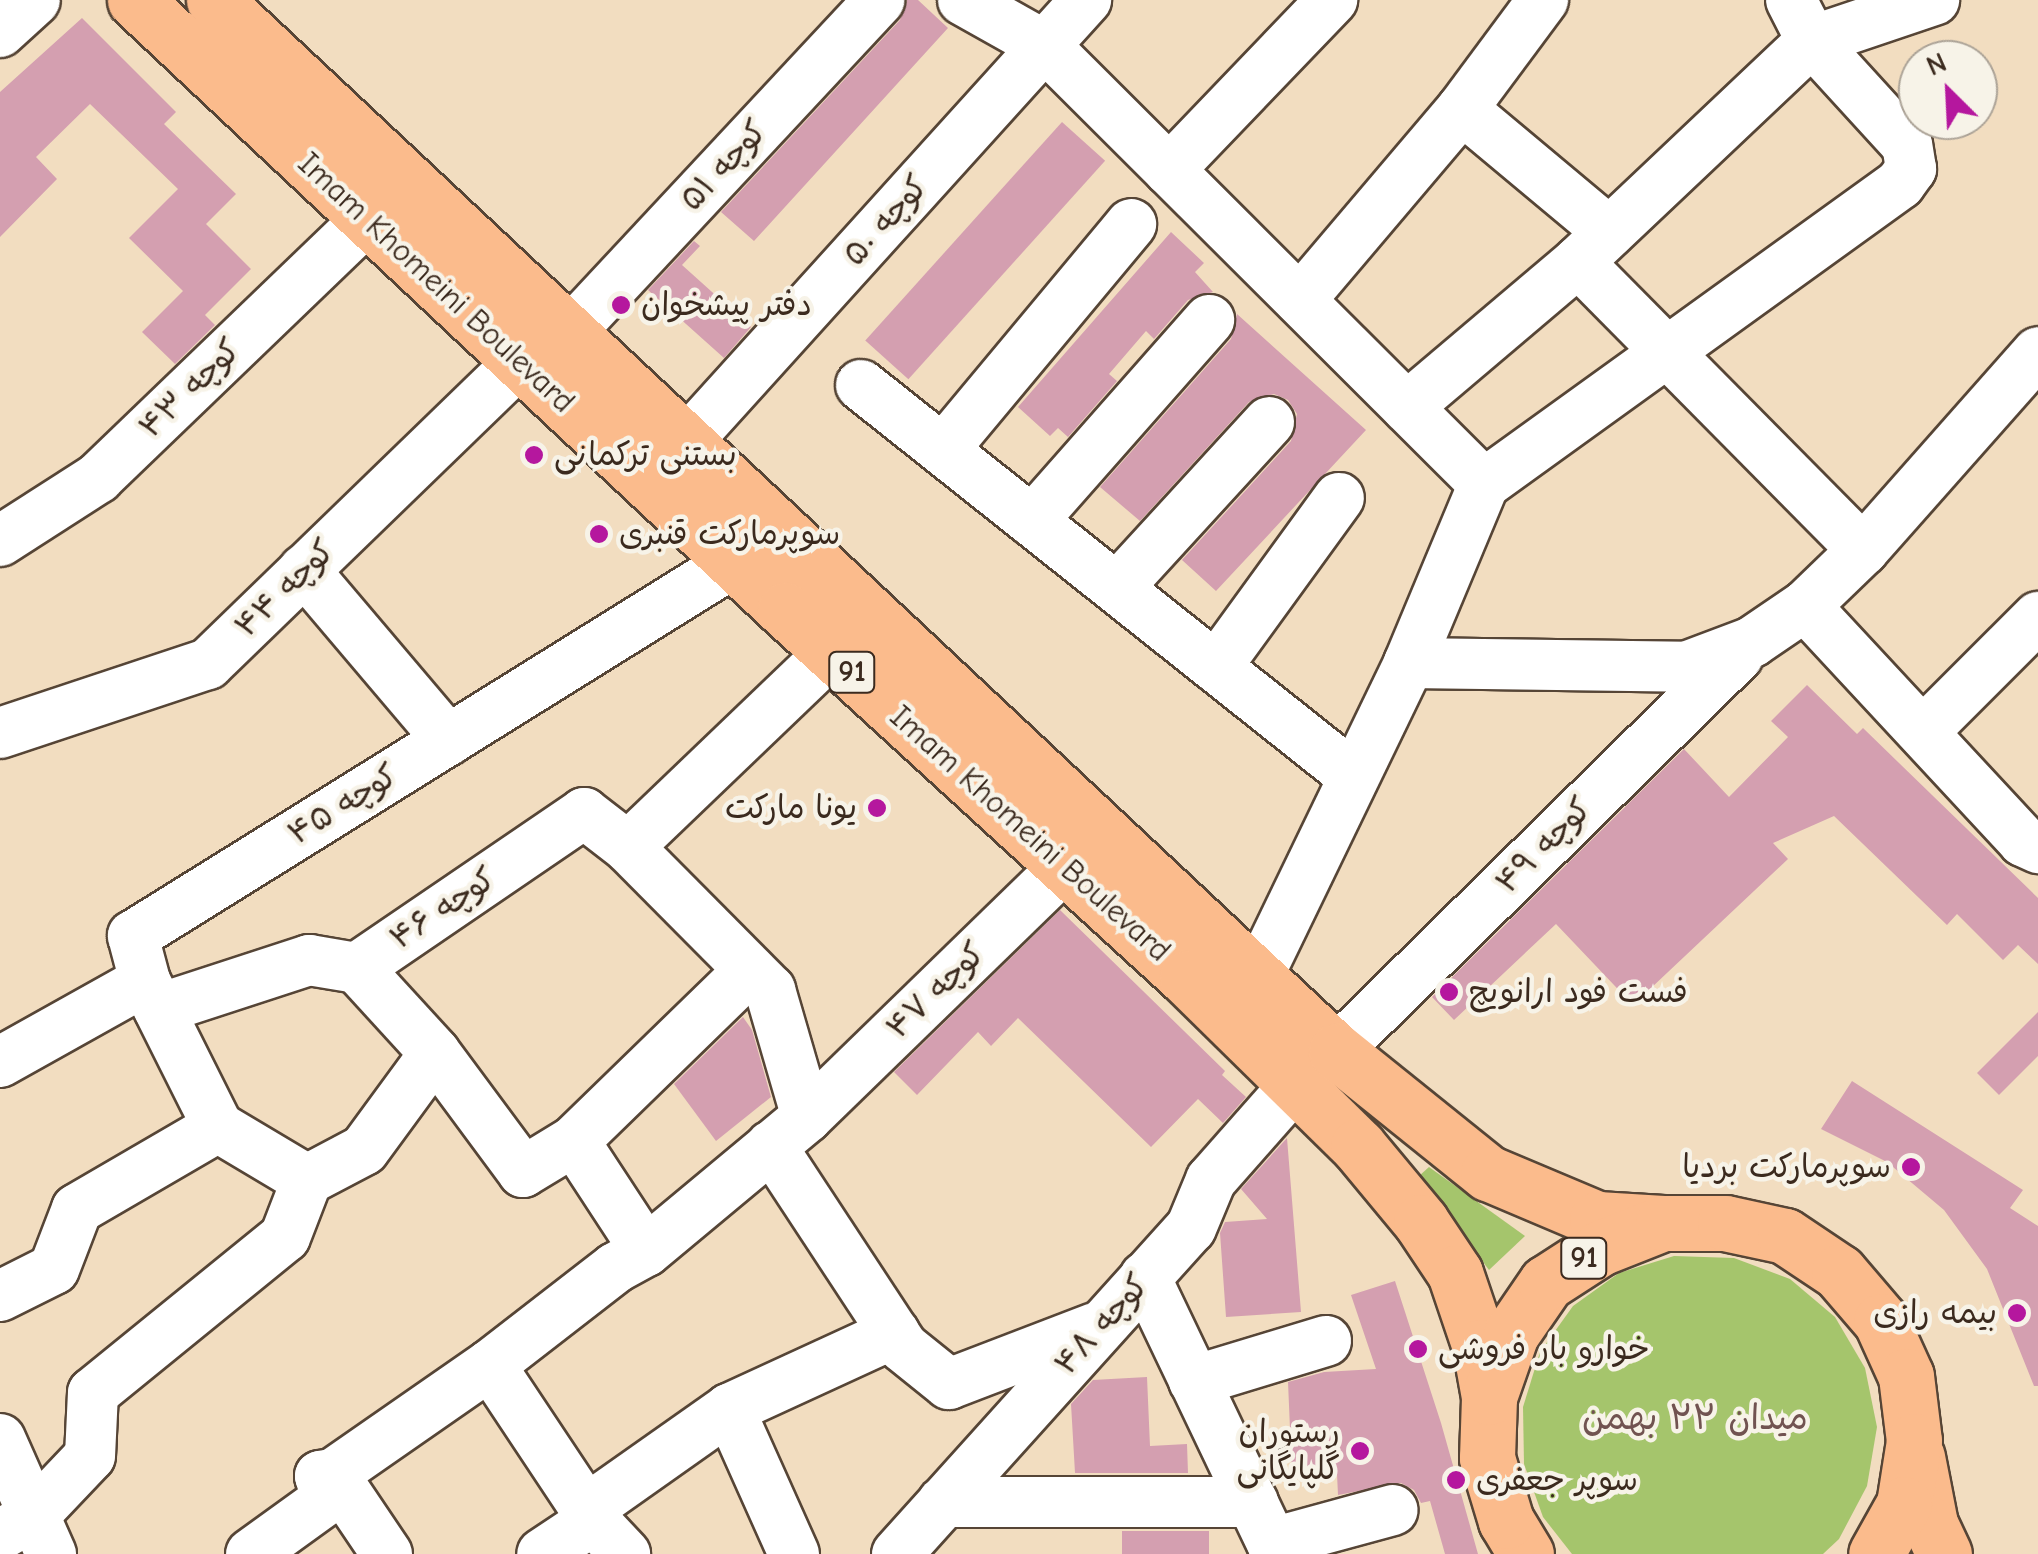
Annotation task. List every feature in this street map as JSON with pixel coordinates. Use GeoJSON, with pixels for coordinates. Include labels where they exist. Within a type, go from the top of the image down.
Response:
{"type":"FeatureCollection","features":[{"type":"Feature","properties":{"kind":"main road","name":"Imam Khomeini Boulevard"},"geometry":{"type":"LineString","coordinates":[[136,0],[734,562],[1187,978],[1358,1146],[1421,1222],[1455,1273],[1480,1348],[1489,1398]]}},
{"type":"Feature","properties":{"kind":"main road","name":"Imam Khomeini Boulevard"},"geometry":{"type":"LineString","coordinates":[[214,0],[1336,1051],[1488,1172],[1597,1219],[1663,1223]]}},
{"type":"Feature","properties":{"kind":"main road","name":"91"},"geometry":{"type":"LineString","coordinates":[[1526,1554],[1506,1521],[1487,1458],[1489,1398],[1511,1334],[1546,1283],[1600,1248],[1663,1223],[1725,1223],[1784,1236],[1839,1272],[1881,1321],[1906,1376],[1914,1441],[1904,1504],[1876,1554]]}},
{"type":"Feature","properties":{"kind":"main road"},"geometry":{"type":"LineString","coordinates":[[1914,1441],[1930,1524],[1944,1554]]}},
{"type":"Feature","properties":{"kind":"street"},"geometry":{"type":"LineString","coordinates":[[0,32],[34,0]]}},
{"type":"Feature","properties":{"kind":"street","name":"کوچه ۵۱"},"geometry":{"type":"LineString","coordinates":[[569,332],[879,0]]}},
{"type":"Feature","properties":{"kind":"street"},"geometry":{"type":"LineString","coordinates":[[963,0],[1045,46],[1484,484]]}},
{"type":"Feature","properties":{"kind":"street","name":"کوچه ۵۰"},"geometry":{"type":"LineString","coordinates":[[687,441],[1086,0]]}},
{"type":"Feature","properties":{"kind":"street"},"geometry":{"type":"LineString","coordinates":[[1168,170],[1332,0]]}},
{"type":"Feature","properties":{"kind":"street"},"geometry":{"type":"LineString","coordinates":[[1300,300],[1462,109],[1543,0]]}},
{"type":"Feature","properties":{"kind":"street"},"geometry":{"type":"LineString","coordinates":[[1407,407],[1594,247],[1801,20],[1934,0]]}},
{"type":"Feature","properties":{"kind":"street"},"geometry":{"type":"LineString","coordinates":[[1257,978],[1409,663],[1484,484],[1666,349],[1900,184],[1911,169],[1907,144],[1801,20]]}},
{"type":"Feature","properties":{"kind":"street"},"geometry":{"type":"LineString","coordinates":[[1462,109],[1594,247],[1666,349],[1863,550]]}},
{"type":"Feature","properties":{"kind":"street","name":"کوچه ۴۳"},"geometry":{"type":"LineString","coordinates":[[0,542],[98,478],[367,218]]}},
{"type":"Feature","properties":{"kind":"street"},"geometry":{"type":"LineString","coordinates":[[943,450],[1131,224]]}},
{"type":"Feature","properties":{"kind":"street"},"geometry":{"type":"LineString","coordinates":[[1032,521],[1208,320]]}},
{"type":"Feature","properties":{"kind":"street"},"geometry":{"type":"LineString","coordinates":[[1409,663],[1686,667],[1752,642],[1805,606],[1863,550],[2038,352]]}},
{"type":"Feature","properties":{"kind":"street","name":"کوچه ۴۴"},"geometry":{"type":"LineString","coordinates":[[0,733],[208,664],[520,362]]}},
{"type":"Feature","properties":{"kind":"street"},"geometry":{"type":"LineString","coordinates":[[860,385],[1352,776]]}},
{"type":"Feature","properties":{"kind":"street"},"geometry":{"type":"LineString","coordinates":[[1117,588],[1268,422]]}},
{"type":"Feature","properties":{"kind":"street"},"geometry":{"type":"LineString","coordinates":[[1216,667],[1339,498]]}},
{"type":"Feature","properties":{"kind":"street","name":"کوچه ۴۵"},"geometry":{"type":"LineString","coordinates":[[152,995],[133,936],[734,562]]}},
{"type":"Feature","properties":{"kind":"street"},"geometry":{"type":"LineString","coordinates":[[304,570],[448,740]]}},
{"type":"Feature","properties":{"kind":"street"},"geometry":{"type":"LineString","coordinates":[[1805,606],[2023,841],[2038,848]]}},
{"type":"Feature","properties":{"kind":"street"},"geometry":{"type":"LineString","coordinates":[[1922,732],[2038,617]]}},
{"type":"Feature","properties":{"kind":"street","name":"کوچه ۴۹"},"geometry":{"type":"LineString","coordinates":[[1336,1051],[1752,642]]}},
{"type":"Feature","properties":{"kind":"street"},"geometry":{"type":"LineString","coordinates":[[831,652],[628,847],[770,990],[789,1132],[903,1348],[949,1384],[1100,1326]]}},
{"type":"Feature","properties":{"kind":"street","name":"کوچه ۴۶"},"geometry":{"type":"LineString","coordinates":[[574,1140],[523,1172],[435,1053],[357,968],[584,813],[628,847]]}},
{"type":"Feature","properties":{"kind":"street","name":"کوچه ۴۷"},"geometry":{"type":"LineString","coordinates":[[333,1474],[490,1365],[615,1268],[646,1252],[789,1132],[1065,866]]}},
{"type":"Feature","properties":{"kind":"street"},"geometry":{"type":"LineString","coordinates":[[0,1062],[152,995],[309,960],[357,968]]}},
{"type":"Feature","properties":{"kind":"street"},"geometry":{"type":"LineString","coordinates":[[646,1252],[574,1140],[750,970]]}},
{"type":"Feature","properties":{"kind":"street"},"geometry":{"type":"LineString","coordinates":[[152,995],[218,1127],[307,1180]]}},
{"type":"Feature","properties":{"kind":"street"},"geometry":{"type":"LineString","coordinates":[[28,1535],[90,1456],[93,1393],[285,1237],[307,1180],[364,1150],[435,1053]]}},
{"type":"Feature","properties":{"kind":"street","name":"کوچه ۴۸"},"geometry":{"type":"LineString","coordinates":[[897,1554],[1190,1228],[1211,1180],[1294,1086]]}},
{"type":"Feature","properties":{"kind":"street"},"geometry":{"type":"LineString","coordinates":[[0,1296],[54,1268],[77,1209],[218,1127]]}},
{"type":"Feature","properties":{"kind":"street"},"geometry":{"type":"LineString","coordinates":[[1145,1277],[1267,1533]]}},
{"type":"Feature","properties":{"kind":"street"},"geometry":{"type":"LineString","coordinates":[[542,1554],[602,1528],[729,1409],[894,1334]]}},
{"type":"Feature","properties":{"kind":"street"},"geometry":{"type":"LineString","coordinates":[[1194,1381],[1326,1341]]}},
{"type":"Feature","properties":{"kind":"street"},"geometry":{"type":"LineString","coordinates":[[490,1365],[602,1528]]}},
{"type":"Feature","properties":{"kind":"street"},"geometry":{"type":"LineString","coordinates":[[729,1409],[794,1554]]}},
{"type":"Feature","properties":{"kind":"street"},"geometry":{"type":"LineString","coordinates":[[0,1438],[28,1535]]}},
{"type":"Feature","properties":{"kind":"street"},"geometry":{"type":"LineString","coordinates":[[251,1554],[327,1499],[320,1476],[333,1474],[387,1554]]}},
{"type":"Feature","properties":{"kind":"street"},"geometry":{"type":"LineString","coordinates":[[943,1502],[1267,1533],[1394,1510]]}},
{"type":"Feature","properties":{"kind":"green space"},"geometry":{"type":"Polygon","coordinates":[[[1429,1167],[1525,1236],[1489,1270],[1419,1176],[1429,1167]]]}},
{"type":"Feature","properties":{"kind":"green space"},"geometry":{"type":"Polygon","coordinates":[[[1674,1256],[1734,1258],[1790,1279],[1835,1317],[1865,1368],[1877,1427],[1867,1486],[1839,1539],[1823,1554],[1572,1554],[1543,1517],[1524,1464],[1523,1407],[1540,1352],[1573,1306],[1619,1273],[1674,1256]]]}},
{"type":"Feature","properties":{"kind":"building"},"geometry":{"type":"Polygon","coordinates":[[[907,0],[918,0],[948,28],[754,241],[721,212],[900,20],[907,0]]]}},
{"type":"Feature","properties":{"kind":"building"},"geometry":{"type":"Polygon","coordinates":[[[82,18],[176,112],[164,124],[236,194],[206,224],[251,269],[205,315],[215,325],[175,364],[142,332],[183,291],[129,238],[178,189],[90,104],[36,157],[57,179],[0,237],[0,92],[82,18]]]}},
{"type":"Feature","properties":{"kind":"building"},"geometry":{"type":"Polygon","coordinates":[[[1062,122],[1105,161],[908,379],[865,340],[1062,122]]]}},
{"type":"Feature","properties":{"kind":"building"},"geometry":{"type":"Polygon","coordinates":[[[1171,232],[1204,263],[1195,272],[1213,292],[1188,300],[1154,339],[1146,331],[1109,374],[1117,381],[1068,437],[1058,428],[1050,436],[1018,407],[1171,232]]]}},
{"type":"Feature","properties":{"kind":"building"},"geometry":{"type":"Polygon","coordinates":[[[694,241],[700,246],[682,265],[751,327],[724,358],[648,290],[694,241]]]}},
{"type":"Feature","properties":{"kind":"building"},"geometry":{"type":"Polygon","coordinates":[[[1237,314],[1366,430],[1216,591],[1182,560],[1291,441],[1297,414],[1288,400],[1274,394],[1249,402],[1140,521],[1100,487],[1231,339],[1237,314]]]}},
{"type":"Feature","properties":{"kind":"building"},"geometry":{"type":"Polygon","coordinates":[[[1807,685],[1857,734],[1863,728],[2038,898],[2038,964],[2018,945],[2003,960],[1957,914],[1947,925],[1834,816],[1773,843],[1788,859],[1633,1005],[1556,924],[1454,1020],[1432,997],[1684,749],[1729,797],[1788,737],[1771,721],[1807,685]]]}},
{"type":"Feature","properties":{"kind":"building"},"geometry":{"type":"Polygon","coordinates":[[[1060,910],[1225,1071],[1222,1075],[1246,1097],[1223,1123],[1198,1099],[1151,1147],[1018,1018],[991,1046],[978,1032],[917,1095],[894,1072],[1060,910]]]}},
{"type":"Feature","properties":{"kind":"building"},"geometry":{"type":"Polygon","coordinates":[[[2038,1012],[2038,1056],[1999,1095],[1977,1073],[2038,1012]]]}},
{"type":"Feature","properties":{"kind":"building"},"geometry":{"type":"Polygon","coordinates":[[[743,1017],[752,1030],[771,1097],[716,1141],[674,1084],[743,1017]]]}},
{"type":"Feature","properties":{"kind":"building"},"geometry":{"type":"Polygon","coordinates":[[[1852,1081],[2023,1190],[2010,1208],[2038,1226],[2038,1386],[2034,1386],[1987,1269],[1944,1210],[1887,1162],[1821,1129],[1852,1081]]]}},
{"type":"Feature","properties":{"kind":"building"},"geometry":{"type":"Polygon","coordinates":[[[1287,1138],[1301,1312],[1226,1317],[1220,1233],[1225,1222],[1267,1219],[1241,1189],[1287,1138]]]}},
{"type":"Feature","properties":{"kind":"building"},"geometry":{"type":"Polygon","coordinates":[[[1395,1281],[1478,1554],[1445,1554],[1430,1501],[1421,1503],[1414,1490],[1401,1483],[1338,1495],[1337,1474],[1292,1476],[1288,1382],[1324,1372],[1376,1369],[1351,1295],[1395,1281]]]}},
{"type":"Feature","properties":{"kind":"building"},"geometry":{"type":"Polygon","coordinates":[[[1147,1377],[1150,1446],[1187,1444],[1188,1473],[1075,1473],[1071,1404],[1093,1380],[1147,1377]]]}},
{"type":"Feature","properties":{"kind":"building"},"geometry":{"type":"Polygon","coordinates":[[[1122,1531],[1209,1531],[1209,1554],[1122,1554],[1122,1531]]]}},
{"type":"Feature","properties":{"kind":"place","name":"دفتر پیشخوان"},"geometry":{"type":"Point","coordinates":[621,305]}},
{"type":"Feature","properties":{"kind":"place","name":"بستنی ترکمانی"},"geometry":{"type":"Point","coordinates":[534,455]}},
{"type":"Feature","properties":{"kind":"place","name":"سوپرمارکت قنبری"},"geometry":{"type":"Point","coordinates":[599,534]}},
{"type":"Feature","properties":{"kind":"place","name":"یونا مارکت"},"geometry":{"type":"Point","coordinates":[877,808]}},
{"type":"Feature","properties":{"kind":"place","name":"فست فود ارانویچ"},"geometry":{"type":"Point","coordinates":[1449,992]}},
{"type":"Feature","properties":{"kind":"place","name":"سوپرمارکت بردیا"},"geometry":{"type":"Point","coordinates":[1911,1167]}},
{"type":"Feature","properties":{"kind":"place","name":"بیمه رازی"},"geometry":{"type":"Point","coordinates":[2017,1313]}},
{"type":"Feature","properties":{"kind":"place","name":"خوارو بار فروشی"},"geometry":{"type":"Point","coordinates":[1418,1349]}},
{"type":"Feature","properties":{"kind":"place","name":"رستوران گلپایگانی"},"geometry":{"type":"Point","coordinates":[1360,1451]}},
{"type":"Feature","properties":{"kind":"place","name":"سوپر جعفری"},"geometry":{"type":"Point","coordinates":[1456,1480]}},
{"type":"Feature","properties":{"kind":"district","name":"میدان ۲۲ بهمن"},"geometry":{"type":"Point","coordinates":[1695,1418]}}]}
